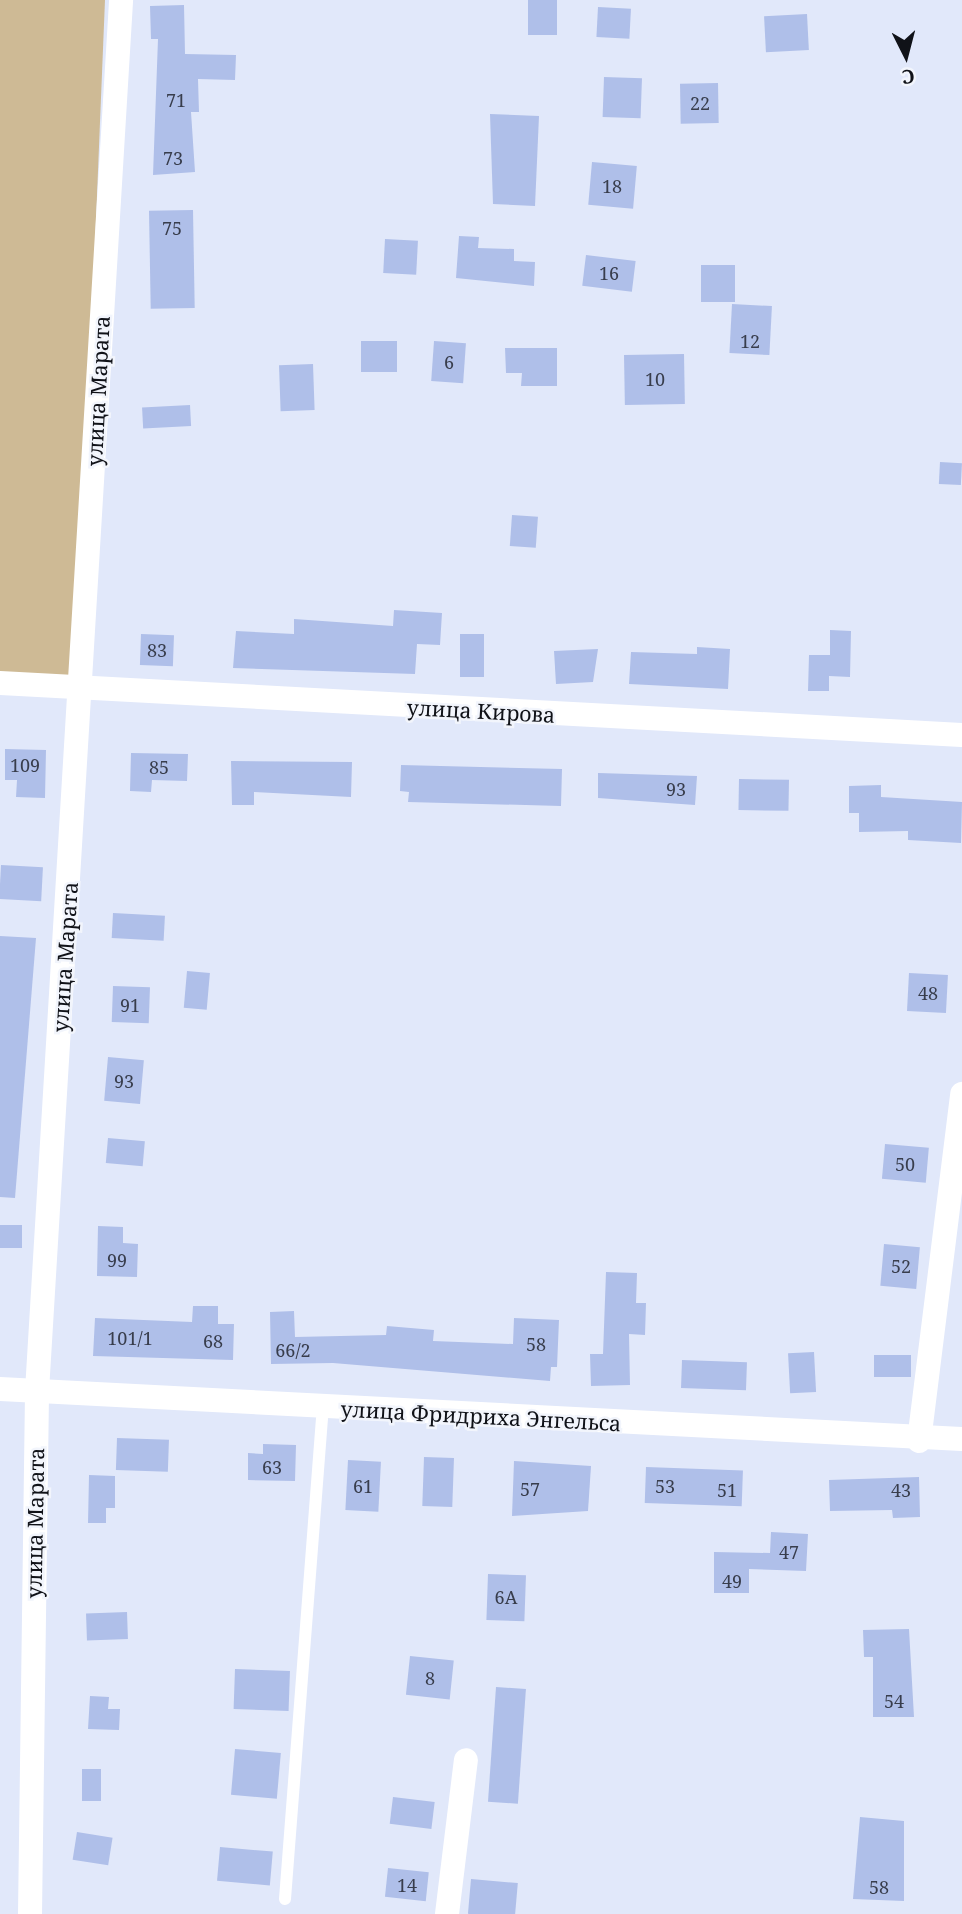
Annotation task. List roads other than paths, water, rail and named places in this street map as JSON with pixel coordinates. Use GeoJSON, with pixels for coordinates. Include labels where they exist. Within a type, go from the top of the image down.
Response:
{"type":"FeatureCollection","features":[{"type":"Feature","properties":{"kind":"street","name":"улица Марата"},"geometry":{"type":"LineString","coordinates":[[30,1914],[37,1391],[83,690],[121,0]]}},
{"type":"Feature","properties":{"kind":"street","name":"улица Кирова"},"geometry":{"type":"LineString","coordinates":[[0,683],[83,690],[962,735]]}},
{"type":"Feature","properties":{"kind":"street"},"geometry":{"type":"LineString","coordinates":[[919,1441],[962,1094]]}},
{"type":"Feature","properties":{"kind":"street","name":"улица Фридриха Энгельса"},"geometry":{"type":"LineString","coordinates":[[0,1389],[919,1441],[962,1439]]}},
{"type":"Feature","properties":{"kind":"street"},"geometry":{"type":"LineString","coordinates":[[447,1914],[466,1760]]}},
{"type":"Feature","properties":{"kind":"lane"},"geometry":{"type":"LineString","coordinates":[[285,1899],[323,1407]]}}]}
